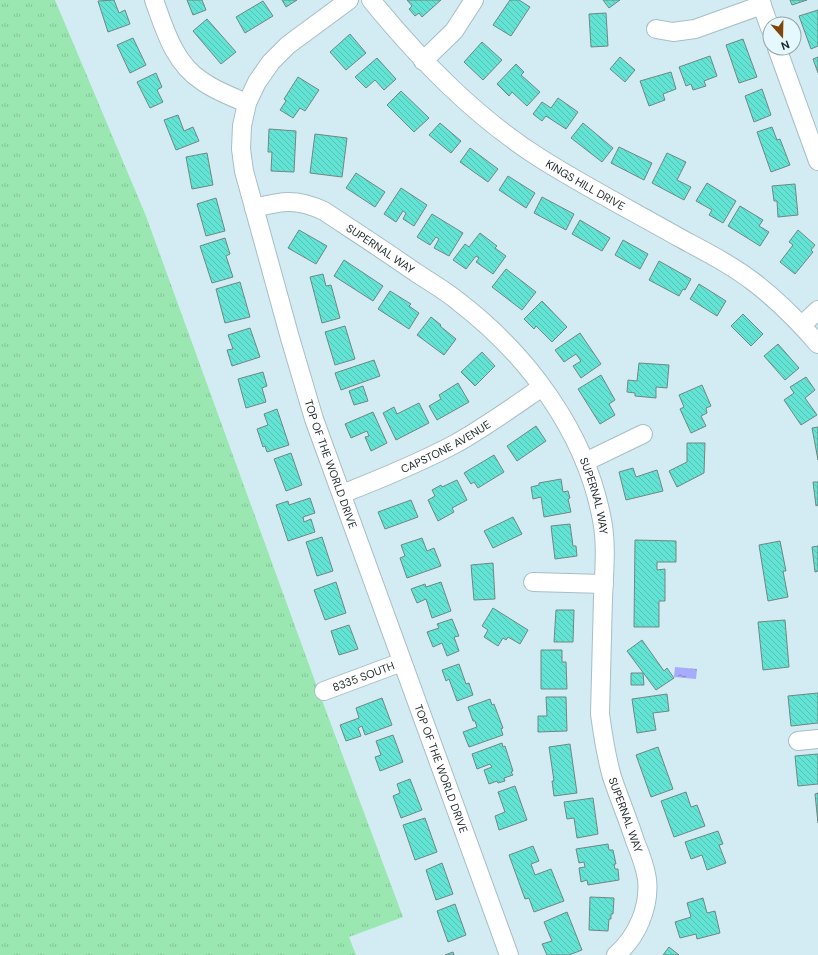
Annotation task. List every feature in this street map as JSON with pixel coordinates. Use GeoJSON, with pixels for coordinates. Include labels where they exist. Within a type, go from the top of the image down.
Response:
{"type":"FeatureCollection","features":[{"type":"Feature","properties":{"kind":"street"},"geometry":{"type":"LineString","coordinates":[[154,0],[174,51],[186,68],[201,81],[219,91],[247,103]]}},
{"type":"Feature","properties":{"kind":"street","name":"TOP OF THE WORLD DRIVE"},"geometry":{"type":"LineString","coordinates":[[349,0],[288,45],[271,62],[257,82],[247,103],[242,126],[241,149],[244,171],[314,419],[509,955]]}},
{"type":"Feature","properties":{"kind":"street","name":"KINGS HILL DRIVE"},"geometry":{"type":"LineString","coordinates":[[371,0],[423,61],[501,131],[536,155],[585,185],[727,264],[755,282],[802,325],[818,344]]}},
{"type":"Feature","properties":{"kind":"street"},"geometry":{"type":"LineString","coordinates":[[423,61],[454,31],[474,0]]}},
{"type":"Feature","properties":{"kind":"street"},"geometry":{"type":"LineString","coordinates":[[656,29],[673,32],[695,29],[761,2],[766,16]]}},
{"type":"Feature","properties":{"kind":"street"},"geometry":{"type":"LineString","coordinates":[[780,56],[818,161]]}},
{"type":"Feature","properties":{"kind":"street","name":"SUPERNAL WAY"},"geometry":{"type":"LineString","coordinates":[[254,208],[292,201],[308,204],[324,211],[459,301],[518,355],[555,405],[567,425],[585,462],[595,491],[602,521],[605,552],[600,714],[602,736],[606,758],[643,863],[647,879],[644,913],[637,930],[624,948],[616,955]]}},
{"type":"Feature","properties":{"kind":"street"},"geometry":{"type":"LineString","coordinates":[[802,325],[818,310]]}},
{"type":"Feature","properties":{"kind":"street","name":"CAPSTONE AVENUE"},"geometry":{"type":"LineString","coordinates":[[342,494],[409,467],[454,445],[542,387]]}},
{"type":"Feature","properties":{"kind":"street"},"geometry":{"type":"LineString","coordinates":[[585,462],[643,434]]}},
{"type":"Feature","properties":{"kind":"street"},"geometry":{"type":"LineString","coordinates":[[533,582],[604,584]]}},
{"type":"Feature","properties":{"kind":"street","name":"8335 SOUTH"},"geometry":{"type":"LineString","coordinates":[[324,691],[402,662]]}},
{"type":"Feature","properties":{"kind":"street"},"geometry":{"type":"LineString","coordinates":[[798,741],[818,739]]}},
{"type":"Feature","properties":{"kind":"green space"},"geometry":{"type":"Polygon","coordinates":[[[0,0],[55,0],[146,216],[316,684],[403,917],[349,937],[356,955],[0,955],[0,0]]]}},
{"type":"Feature","properties":{"kind":"water"},"geometry":{"type":"Polygon","coordinates":[[[675,667],[697,669],[696,679],[674,677],[675,667]]]}},
{"type":"Feature","properties":{"kind":"building"},"geometry":{"type":"Polygon","coordinates":[[[114,0],[119,13],[125,10],[130,24],[108,32],[98,1],[114,0]]]}},
{"type":"Feature","properties":{"kind":"building"},"geometry":{"type":"Polygon","coordinates":[[[187,0],[202,0],[206,10],[193,15],[187,0]]]}},
{"type":"Feature","properties":{"kind":"building"},"geometry":{"type":"Polygon","coordinates":[[[282,0],[297,0],[286,7],[282,0]]]}},
{"type":"Feature","properties":{"kind":"building"},"geometry":{"type":"Polygon","coordinates":[[[407,0],[441,0],[422,17],[419,13],[415,16],[409,9],[412,6],[407,0]]]}},
{"type":"Feature","properties":{"kind":"building"},"geometry":{"type":"Polygon","coordinates":[[[510,0],[519,0],[530,7],[511,36],[493,25],[510,0]]]}},
{"type":"Feature","properties":{"kind":"building"},"geometry":{"type":"Polygon","coordinates":[[[603,0],[620,0],[609,8],[603,0]]]}},
{"type":"Feature","properties":{"kind":"building"},"geometry":{"type":"Polygon","coordinates":[[[790,0],[807,0],[792,5],[790,0]]]}},
{"type":"Feature","properties":{"kind":"building"},"geometry":{"type":"Polygon","coordinates":[[[263,1],[273,16],[245,33],[236,17],[263,1]]]}},
{"type":"Feature","properties":{"kind":"building"},"geometry":{"type":"Polygon","coordinates":[[[818,10],[818,46],[811,49],[802,24],[802,16],[799,16],[818,10]]]}},
{"type":"Feature","properties":{"kind":"building"},"geometry":{"type":"Polygon","coordinates":[[[606,13],[608,46],[591,47],[589,14],[606,13]]]}},
{"type":"Feature","properties":{"kind":"building"},"geometry":{"type":"Polygon","coordinates":[[[207,19],[236,52],[221,64],[193,31],[207,19]]]}},
{"type":"Feature","properties":{"kind":"building"},"geometry":{"type":"Polygon","coordinates":[[[350,34],[366,53],[346,70],[330,52],[350,34]]]}},
{"type":"Feature","properties":{"kind":"building"},"geometry":{"type":"Polygon","coordinates":[[[133,38],[146,65],[130,73],[117,45],[133,38]]]}},
{"type":"Feature","properties":{"kind":"building"},"geometry":{"type":"Polygon","coordinates":[[[743,39],[757,77],[739,83],[726,45],[743,39]]]}},
{"type":"Feature","properties":{"kind":"building"},"geometry":{"type":"Polygon","coordinates":[[[482,42],[502,60],[483,80],[464,62],[482,42]]]}},
{"type":"Feature","properties":{"kind":"building"},"geometry":{"type":"Polygon","coordinates":[[[710,56],[717,76],[704,81],[706,86],[693,90],[691,84],[686,86],[679,67],[710,56]]]}},
{"type":"Feature","properties":{"kind":"building"},"geometry":{"type":"Polygon","coordinates":[[[620,57],[635,70],[625,82],[610,69],[620,57]]]}},
{"type":"Feature","properties":{"kind":"building"},"geometry":{"type":"Polygon","coordinates":[[[818,57],[818,73],[813,59],[818,57]]]}},
{"type":"Feature","properties":{"kind":"building"},"geometry":{"type":"Polygon","coordinates":[[[377,58],[396,79],[384,90],[375,80],[366,88],[355,77],[377,58]]]}},
{"type":"Feature","properties":{"kind":"building"},"geometry":{"type":"Polygon","coordinates":[[[516,64],[524,72],[521,75],[540,92],[527,106],[512,92],[509,96],[497,84],[516,64]]]}},
{"type":"Feature","properties":{"kind":"building"},"geometry":{"type":"Polygon","coordinates":[[[671,72],[676,89],[663,94],[665,100],[649,106],[640,81],[671,72]]]}},
{"type":"Feature","properties":{"kind":"building"},"geometry":{"type":"Polygon","coordinates":[[[156,73],[162,87],[157,90],[163,102],[150,108],[137,82],[156,73]]]}},
{"type":"Feature","properties":{"kind":"building"},"geometry":{"type":"Polygon","coordinates":[[[298,77],[319,90],[305,111],[300,108],[293,118],[280,110],[286,101],[284,99],[298,77]]]}},
{"type":"Feature","properties":{"kind":"building"},"geometry":{"type":"Polygon","coordinates":[[[762,89],[771,115],[754,122],[745,96],[762,89]]]}},
{"type":"Feature","properties":{"kind":"building"},"geometry":{"type":"Polygon","coordinates":[[[401,91],[429,118],[414,132],[387,105],[401,91]]]}},
{"type":"Feature","properties":{"kind":"building"},"geometry":{"type":"Polygon","coordinates":[[[558,98],[578,112],[566,129],[546,116],[542,121],[533,114],[542,102],[551,108],[558,98]]]}},
{"type":"Feature","properties":{"kind":"building"},"geometry":{"type":"Polygon","coordinates":[[[178,115],[184,131],[193,127],[199,141],[176,150],[164,120],[178,115]]]}},
{"type":"Feature","properties":{"kind":"building"},"geometry":{"type":"Polygon","coordinates":[[[440,123],[461,141],[451,153],[429,135],[440,123]]]}},
{"type":"Feature","properties":{"kind":"building"},"geometry":{"type":"Polygon","coordinates":[[[583,123],[613,148],[602,162],[571,138],[583,123]]]}},
{"type":"Feature","properties":{"kind":"building"},"geometry":{"type":"Polygon","coordinates":[[[772,127],[777,140],[780,139],[790,165],[771,172],[757,132],[772,127]]]}},
{"type":"Feature","properties":{"kind":"building"},"geometry":{"type":"Polygon","coordinates":[[[269,129],[296,131],[294,172],[271,171],[272,152],[268,152],[269,129]]]}},
{"type":"Feature","properties":{"kind":"building"},"geometry":{"type":"Polygon","coordinates":[[[315,134],[347,138],[342,177],[310,173],[315,134]]]}},
{"type":"Feature","properties":{"kind":"building"},"geometry":{"type":"Polygon","coordinates":[[[619,147],[652,163],[644,180],[611,163],[619,147]]]}},
{"type":"Feature","properties":{"kind":"building"},"geometry":{"type":"Polygon","coordinates":[[[470,148],[498,169],[488,182],[460,162],[470,148]]]}},
{"type":"Feature","properties":{"kind":"building"},"geometry":{"type":"Polygon","coordinates":[[[207,153],[213,185],[192,189],[186,157],[207,153]]]}},
{"type":"Feature","properties":{"kind":"building"},"geometry":{"type":"Polygon","coordinates":[[[667,153],[686,162],[677,180],[691,187],[684,200],[652,183],[667,153]]]}},
{"type":"Feature","properties":{"kind":"building"},"geometry":{"type":"Polygon","coordinates":[[[356,173],[385,192],[375,207],[346,188],[356,173]]]}},
{"type":"Feature","properties":{"kind":"building"},"geometry":{"type":"Polygon","coordinates":[[[508,176],[535,193],[526,208],[499,190],[508,176]]]}},
{"type":"Feature","properties":{"kind":"building"},"geometry":{"type":"Polygon","coordinates":[[[707,183],[736,201],[723,223],[709,215],[712,210],[696,201],[707,183]]]}},
{"type":"Feature","properties":{"kind":"building"},"geometry":{"type":"Polygon","coordinates":[[[795,184],[798,215],[778,217],[777,201],[774,201],[772,186],[795,184]]]}},
{"type":"Feature","properties":{"kind":"building"},"geometry":{"type":"Polygon","coordinates":[[[401,188],[427,205],[414,226],[403,219],[406,213],[403,211],[396,222],[384,214],[401,188]]]}},
{"type":"Feature","properties":{"kind":"building"},"geometry":{"type":"Polygon","coordinates":[[[542,197],[574,214],[566,230],[534,213],[542,197]]]}},
{"type":"Feature","properties":{"kind":"building"},"geometry":{"type":"Polygon","coordinates":[[[216,198],[225,231],[206,236],[197,204],[216,198]]]}},
{"type":"Feature","properties":{"kind":"building"},"geometry":{"type":"Polygon","coordinates":[[[740,206],[763,220],[759,226],[769,232],[760,246],[728,226],[740,206]]]}},
{"type":"Feature","properties":{"kind":"building"},"geometry":{"type":"Polygon","coordinates":[[[432,214],[463,233],[449,256],[434,248],[439,239],[436,237],[430,245],[417,237],[432,214]]]}},
{"type":"Feature","properties":{"kind":"building"},"geometry":{"type":"Polygon","coordinates":[[[580,220],[610,238],[602,251],[572,234],[580,220]]]}},
{"type":"Feature","properties":{"kind":"building"},"geometry":{"type":"Polygon","coordinates":[[[299,230],[327,246],[316,264],[288,248],[299,230]]]}},
{"type":"Feature","properties":{"kind":"building"},"geometry":{"type":"Polygon","coordinates":[[[798,230],[815,245],[811,250],[813,252],[795,274],[780,262],[793,245],[789,242],[798,230]]]}},
{"type":"Feature","properties":{"kind":"building"},"geometry":{"type":"Polygon","coordinates":[[[480,233],[497,246],[495,248],[506,256],[493,274],[476,262],[479,258],[476,256],[466,269],[453,260],[465,244],[469,247],[480,233]]]}},
{"type":"Feature","properties":{"kind":"building"},"geometry":{"type":"Polygon","coordinates":[[[225,238],[230,254],[226,256],[233,277],[212,283],[200,246],[225,238]]]}},
{"type":"Feature","properties":{"kind":"building"},"geometry":{"type":"Polygon","coordinates":[[[623,240],[648,254],[640,269],[615,255],[623,240]]]}},
{"type":"Feature","properties":{"kind":"building"},"geometry":{"type":"Polygon","coordinates":[[[344,260],[383,286],[373,301],[334,276],[344,260]]]}},
{"type":"Feature","properties":{"kind":"building"},"geometry":{"type":"Polygon","coordinates":[[[659,261],[691,279],[685,290],[683,289],[679,296],[649,280],[659,261]]]}},
{"type":"Feature","properties":{"kind":"building"},"geometry":{"type":"Polygon","coordinates":[[[506,269],[536,292],[522,310],[492,287],[506,269]]]}},
{"type":"Feature","properties":{"kind":"building"},"geometry":{"type":"Polygon","coordinates":[[[323,274],[326,286],[331,285],[340,318],[322,323],[310,277],[323,274]]]}},
{"type":"Feature","properties":{"kind":"building"},"geometry":{"type":"Polygon","coordinates":[[[240,282],[250,317],[225,323],[216,289],[240,282]]]}},
{"type":"Feature","properties":{"kind":"building"},"geometry":{"type":"Polygon","coordinates":[[[699,284],[726,301],[717,316],[690,299],[699,284]]]}},
{"type":"Feature","properties":{"kind":"building"},"geometry":{"type":"Polygon","coordinates":[[[390,291],[411,304],[409,306],[419,313],[409,329],[378,309],[390,291]]]}},
{"type":"Feature","properties":{"kind":"building"},"geometry":{"type":"Polygon","coordinates":[[[542,301],[567,327],[552,342],[536,326],[534,329],[524,319],[542,301]]]}},
{"type":"Feature","properties":{"kind":"building"},"geometry":{"type":"Polygon","coordinates":[[[743,314],[763,334],[751,346],[731,326],[743,314]]]}},
{"type":"Feature","properties":{"kind":"building"},"geometry":{"type":"Polygon","coordinates":[[[431,317],[456,339],[444,355],[417,335],[431,317]]]}},
{"type":"Feature","properties":{"kind":"building"},"geometry":{"type":"Polygon","coordinates":[[[345,326],[355,359],[335,365],[325,332],[345,326]]]}},
{"type":"Feature","properties":{"kind":"building"},"geometry":{"type":"Polygon","coordinates":[[[250,328],[260,357],[232,366],[227,350],[233,349],[228,335],[250,328]]]}},
{"type":"Feature","properties":{"kind":"building"},"geometry":{"type":"Polygon","coordinates":[[[580,333],[601,364],[581,378],[573,366],[581,361],[576,354],[564,362],[555,350],[580,333]]]}},
{"type":"Feature","properties":{"kind":"building"},"geometry":{"type":"Polygon","coordinates":[[[778,344],[799,368],[785,380],[764,356],[778,344]]]}},
{"type":"Feature","properties":{"kind":"building"},"geometry":{"type":"Polygon","coordinates":[[[482,352],[495,366],[475,386],[461,372],[482,352]]]}},
{"type":"Feature","properties":{"kind":"building"},"geometry":{"type":"Polygon","coordinates":[[[374,360],[380,376],[341,390],[335,373],[374,360]]]}},
{"type":"Feature","properties":{"kind":"building"},"geometry":{"type":"Polygon","coordinates":[[[639,363],[669,365],[667,388],[656,387],[656,398],[635,396],[635,393],[627,392],[628,380],[637,381],[639,363]]]}},
{"type":"Feature","properties":{"kind":"building"},"geometry":{"type":"Polygon","coordinates":[[[263,372],[267,386],[262,388],[266,402],[246,408],[238,379],[263,372]]]}},
{"type":"Feature","properties":{"kind":"building"},"geometry":{"type":"Polygon","coordinates":[[[601,375],[615,400],[609,404],[615,415],[600,424],[578,389],[601,375]]]}},
{"type":"Feature","properties":{"kind":"building"},"geometry":{"type":"Polygon","coordinates":[[[806,377],[815,390],[805,398],[817,415],[801,425],[784,400],[794,393],[790,387],[806,377]]]}},
{"type":"Feature","properties":{"kind":"building"},"geometry":{"type":"Polygon","coordinates":[[[458,383],[469,402],[437,420],[429,406],[441,399],[439,395],[458,383]]]}},
{"type":"Feature","properties":{"kind":"building"},"geometry":{"type":"Polygon","coordinates":[[[702,385],[711,406],[706,408],[707,413],[701,416],[706,426],[691,433],[680,409],[684,407],[679,395],[702,385]]]}},
{"type":"Feature","properties":{"kind":"building"},"geometry":{"type":"Polygon","coordinates":[[[363,386],[368,401],[354,405],[349,391],[363,386]]]}},
{"type":"Feature","properties":{"kind":"building"},"geometry":{"type":"Polygon","coordinates":[[[419,403],[429,423],[396,440],[383,413],[394,407],[397,414],[419,403]]]}},
{"type":"Feature","properties":{"kind":"building"},"geometry":{"type":"Polygon","coordinates":[[[277,409],[289,445],[267,452],[265,446],[263,447],[257,429],[268,425],[264,414],[277,409]]]}},
{"type":"Feature","properties":{"kind":"building"},"geometry":{"type":"Polygon","coordinates":[[[373,412],[387,443],[371,451],[365,437],[369,436],[367,431],[351,438],[345,424],[373,412]]]}},
{"type":"Feature","properties":{"kind":"building"},"geometry":{"type":"Polygon","coordinates":[[[536,426],[546,441],[517,461],[507,446],[536,426]]]}},
{"type":"Feature","properties":{"kind":"building"},"geometry":{"type":"Polygon","coordinates":[[[818,427],[818,460],[812,428],[818,427]]]}},
{"type":"Feature","properties":{"kind":"building"},"geometry":{"type":"Polygon","coordinates":[[[687,443],[705,443],[704,473],[677,487],[669,471],[687,462],[687,443]]]}},
{"type":"Feature","properties":{"kind":"building"},"geometry":{"type":"Polygon","coordinates":[[[291,453],[302,485],[286,491],[274,459],[291,453]]]}},
{"type":"Feature","properties":{"kind":"building"},"geometry":{"type":"Polygon","coordinates":[[[494,455],[504,472],[478,488],[474,482],[471,484],[464,473],[494,455]]]}},
{"type":"Feature","properties":{"kind":"building"},"geometry":{"type":"Polygon","coordinates":[[[633,468],[636,477],[657,470],[663,491],[626,500],[619,472],[633,468]]]}},
{"type":"Feature","properties":{"kind":"building"},"geometry":{"type":"Polygon","coordinates":[[[561,479],[563,492],[568,491],[571,512],[544,517],[541,497],[533,499],[531,487],[539,485],[539,483],[561,479]]]}},
{"type":"Feature","properties":{"kind":"building"},"geometry":{"type":"Polygon","coordinates":[[[457,480],[467,500],[452,508],[454,512],[438,521],[428,500],[435,496],[432,490],[441,485],[442,487],[457,480]]]}},
{"type":"Feature","properties":{"kind":"building"},"geometry":{"type":"Polygon","coordinates":[[[813,482],[818,482],[818,505],[816,506],[813,482]]]}},
{"type":"Feature","properties":{"kind":"building"},"geometry":{"type":"Polygon","coordinates":[[[310,498],[315,513],[303,517],[304,522],[311,519],[315,532],[288,541],[276,505],[288,501],[289,505],[310,498]]]}},
{"type":"Feature","properties":{"kind":"building"},"geometry":{"type":"Polygon","coordinates":[[[411,500],[418,517],[385,529],[378,512],[411,500]]]}},
{"type":"Feature","properties":{"kind":"building"},"geometry":{"type":"Polygon","coordinates":[[[513,517],[522,534],[493,548],[484,531],[513,517]]]}},
{"type":"Feature","properties":{"kind":"building"},"geometry":{"type":"Polygon","coordinates":[[[570,524],[573,546],[576,546],[577,556],[555,559],[551,526],[570,524]]]}},
{"type":"Feature","properties":{"kind":"building"},"geometry":{"type":"Polygon","coordinates":[[[322,537],[333,571],[317,576],[306,542],[322,537]]]}},
{"type":"Feature","properties":{"kind":"building"},"geometry":{"type":"Polygon","coordinates":[[[422,538],[427,551],[434,548],[441,566],[407,578],[400,558],[405,556],[401,545],[422,538]]]}},
{"type":"Feature","properties":{"kind":"building"},"geometry":{"type":"Polygon","coordinates":[[[635,540],[676,541],[676,562],[657,562],[657,570],[665,569],[665,601],[659,601],[659,627],[634,627],[635,540]]]}},
{"type":"Feature","properties":{"kind":"building"},"geometry":{"type":"Polygon","coordinates":[[[780,541],[786,571],[783,571],[788,597],[768,601],[759,545],[780,541]]]}},
{"type":"Feature","properties":{"kind":"building"},"geometry":{"type":"Polygon","coordinates":[[[818,546],[818,571],[815,572],[812,547],[818,546]]]}},
{"type":"Feature","properties":{"kind":"building"},"geometry":{"type":"Polygon","coordinates":[[[493,563],[495,599],[474,600],[471,565],[493,563]]]}},
{"type":"Feature","properties":{"kind":"building"},"geometry":{"type":"Polygon","coordinates":[[[336,582],[346,613],[325,620],[314,590],[336,582]]]}},
{"type":"Feature","properties":{"kind":"building"},"geometry":{"type":"Polygon","coordinates":[[[441,582],[451,611],[432,618],[426,599],[417,603],[411,589],[425,584],[426,587],[441,582]]]}},
{"type":"Feature","properties":{"kind":"building"},"geometry":{"type":"Polygon","coordinates":[[[493,608],[528,630],[520,644],[508,637],[506,640],[503,638],[498,646],[484,637],[488,630],[482,626],[493,608]]]}},
{"type":"Feature","properties":{"kind":"building"},"geometry":{"type":"Polygon","coordinates":[[[556,610],[574,610],[573,642],[554,642],[556,610]]]}},
{"type":"Feature","properties":{"kind":"building"},"geometry":{"type":"Polygon","coordinates":[[[452,619],[459,636],[454,637],[459,651],[447,656],[442,643],[433,647],[427,632],[439,628],[437,624],[452,619]]]}},
{"type":"Feature","properties":{"kind":"building"},"geometry":{"type":"Polygon","coordinates":[[[785,620],[789,667],[763,670],[758,622],[785,620]]]}},
{"type":"Feature","properties":{"kind":"building"},"geometry":{"type":"Polygon","coordinates":[[[349,625],[358,649],[339,655],[331,631],[349,625]]]}},
{"type":"Feature","properties":{"kind":"building"},"geometry":{"type":"Polygon","coordinates":[[[642,640],[664,671],[667,668],[674,678],[656,690],[627,651],[642,640]]]}},
{"type":"Feature","properties":{"kind":"building"},"geometry":{"type":"Polygon","coordinates":[[[541,650],[562,650],[562,662],[566,662],[567,689],[541,689],[541,650]]]}},
{"type":"Feature","properties":{"kind":"building"},"geometry":{"type":"Polygon","coordinates":[[[459,664],[466,684],[469,683],[473,695],[457,701],[449,679],[446,681],[442,670],[459,664]]]}},
{"type":"Feature","properties":{"kind":"building"},"geometry":{"type":"Polygon","coordinates":[[[631,673],[643,673],[644,685],[631,685],[631,673]]]}},
{"type":"Feature","properties":{"kind":"building"},"geometry":{"type":"Polygon","coordinates":[[[818,693],[818,723],[791,726],[788,696],[818,693]]]}},
{"type":"Feature","properties":{"kind":"building"},"geometry":{"type":"Polygon","coordinates":[[[667,694],[669,711],[653,713],[656,730],[637,733],[632,699],[667,694]]]}},
{"type":"Feature","properties":{"kind":"building"},"geometry":{"type":"Polygon","coordinates":[[[546,697],[566,697],[567,731],[538,732],[538,716],[547,716],[546,697]]]}},
{"type":"Feature","properties":{"kind":"building"},"geometry":{"type":"Polygon","coordinates":[[[382,698],[392,725],[365,735],[362,726],[358,728],[361,736],[346,741],[340,725],[359,718],[356,708],[382,698]]]}},
{"type":"Feature","properties":{"kind":"building"},"geometry":{"type":"Polygon","coordinates":[[[490,699],[492,705],[494,704],[503,728],[501,729],[503,735],[469,747],[463,732],[477,727],[468,707],[490,699]]]}},
{"type":"Feature","properties":{"kind":"building"},"geometry":{"type":"Polygon","coordinates":[[[393,735],[403,762],[380,771],[375,757],[381,755],[376,741],[393,735]]]}},
{"type":"Feature","properties":{"kind":"building"},"geometry":{"type":"Polygon","coordinates":[[[502,743],[503,747],[505,746],[513,775],[504,778],[505,781],[498,783],[497,781],[489,784],[484,770],[492,767],[490,764],[477,769],[472,754],[502,743]]]}},
{"type":"Feature","properties":{"kind":"building"},"geometry":{"type":"Polygon","coordinates":[[[570,744],[577,793],[554,796],[552,781],[554,781],[549,747],[570,744]]]}},
{"type":"Feature","properties":{"kind":"building"},"geometry":{"type":"Polygon","coordinates":[[[658,747],[673,789],[651,797],[636,755],[658,747]]]}},
{"type":"Feature","properties":{"kind":"building"},"geometry":{"type":"Polygon","coordinates":[[[818,754],[818,784],[798,786],[795,756],[818,754]]]}},
{"type":"Feature","properties":{"kind":"building"},"geometry":{"type":"Polygon","coordinates":[[[410,779],[422,810],[401,818],[393,796],[400,793],[397,784],[410,779]]]}},
{"type":"Feature","properties":{"kind":"building"},"geometry":{"type":"Polygon","coordinates":[[[515,786],[527,820],[499,830],[495,816],[505,812],[498,792],[515,786]]]}},
{"type":"Feature","properties":{"kind":"building"},"geometry":{"type":"Polygon","coordinates":[[[686,792],[691,807],[697,805],[705,826],[674,837],[661,801],[686,792]]]}},
{"type":"Feature","properties":{"kind":"building"},"geometry":{"type":"Polygon","coordinates":[[[818,793],[818,823],[815,794],[818,793]]]}},
{"type":"Feature","properties":{"kind":"building"},"geometry":{"type":"Polygon","coordinates":[[[593,798],[598,834],[577,838],[574,818],[567,819],[564,802],[593,798]]]}},
{"type":"Feature","properties":{"kind":"building"},"geometry":{"type":"Polygon","coordinates":[[[425,818],[437,852],[415,860],[403,825],[425,818]]]}},
{"type":"Feature","properties":{"kind":"building"},"geometry":{"type":"Polygon","coordinates":[[[718,831],[723,844],[719,845],[726,863],[707,870],[702,855],[691,859],[685,842],[718,831]]]}},
{"type":"Feature","properties":{"kind":"building"},"geometry":{"type":"Polygon","coordinates":[[[608,844],[609,850],[613,850],[616,864],[614,864],[615,869],[618,869],[619,880],[588,885],[587,880],[581,882],[579,868],[585,867],[584,862],[579,863],[576,849],[608,844]]]}},
{"type":"Feature","properties":{"kind":"building"},"geometry":{"type":"Polygon","coordinates":[[[533,846],[539,861],[531,864],[535,875],[551,869],[564,901],[534,912],[529,898],[525,899],[509,855],[533,846]]]}},
{"type":"Feature","properties":{"kind":"building"},"geometry":{"type":"Polygon","coordinates":[[[442,863],[453,894],[436,900],[426,870],[442,863]]]}},
{"type":"Feature","properties":{"kind":"building"},"geometry":{"type":"Polygon","coordinates":[[[590,897],[614,898],[613,914],[611,914],[611,919],[609,919],[608,931],[589,930],[590,897]]]}},
{"type":"Feature","properties":{"kind":"building"},"geometry":{"type":"Polygon","coordinates":[[[703,898],[707,913],[715,911],[720,933],[697,939],[696,934],[680,938],[675,922],[691,917],[687,903],[703,898]]]}},
{"type":"Feature","properties":{"kind":"building"},"geometry":{"type":"Polygon","coordinates":[[[455,904],[466,935],[448,942],[437,911],[455,904]]]}},
{"type":"Feature","properties":{"kind":"building"},"geometry":{"type":"Polygon","coordinates":[[[567,912],[582,950],[569,955],[547,955],[542,944],[552,941],[544,922],[567,912]]]}},
{"type":"Feature","properties":{"kind":"building"},"geometry":{"type":"Polygon","coordinates":[[[669,947],[679,955],[663,955],[669,947]]]}},
{"type":"Feature","properties":{"kind":"building"},"geometry":{"type":"Polygon","coordinates":[[[453,952],[454,955],[445,955],[453,952]]]}}]}
